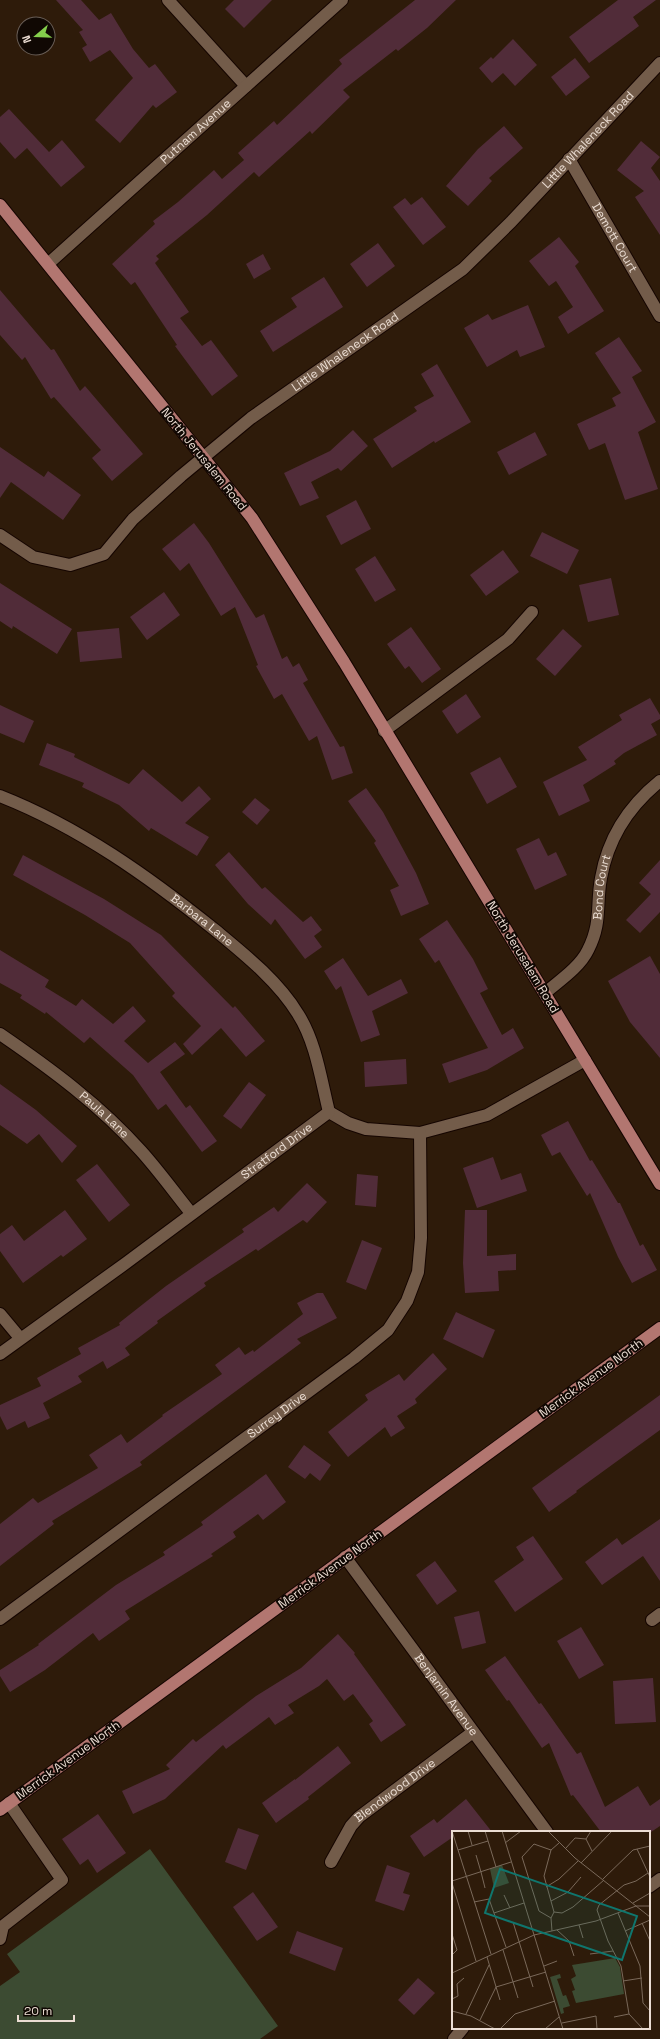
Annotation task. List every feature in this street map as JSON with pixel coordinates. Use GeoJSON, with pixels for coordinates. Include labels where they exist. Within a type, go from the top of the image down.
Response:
{"type":"FeatureCollection","features":[{"type":"Feature","properties":{"kind":"main road","name":"North Jerusalem Road"},"geometry":{"type":"LineString","coordinates":[[0,205],[49,263],[252,518],[344,662],[660,1184]]}},
{"type":"Feature","properties":{"kind":"main road","name":"Merrick Avenue North"},"geometry":{"type":"LineString","coordinates":[[5,1807],[660,1328]]}},
{"type":"Feature","properties":{"kind":"street"},"geometry":{"type":"LineString","coordinates":[[168,0],[246,86]]}},
{"type":"Feature","properties":{"kind":"street","name":"Putnam Avenue"},"geometry":{"type":"LineString","coordinates":[[49,263],[342,0]]}},
{"type":"Feature","properties":{"kind":"street","name":"Little Whaleneck Road"},"geometry":{"type":"LineString","coordinates":[[0,535],[33,557],[70,565],[104,554],[133,519],[203,458],[252,418],[463,269],[512,222],[569,159],[660,63]]}},
{"type":"Feature","properties":{"kind":"street","name":"Demott Court"},"geometry":{"type":"LineString","coordinates":[[569,159],[660,316]]}},
{"type":"Feature","properties":{"kind":"street"},"geometry":{"type":"LineString","coordinates":[[384,730],[508,639],[532,612]]}},
{"type":"Feature","properties":{"kind":"street","name":"Bond Court"},"geometry":{"type":"LineString","coordinates":[[545,994],[578,963],[588,951],[598,922],[600,879],[609,847],[620,823],[644,794],[660,781]]}},
{"type":"Feature","properties":{"kind":"street","name":"Barbara Lane"},"geometry":{"type":"LineString","coordinates":[[0,796],[19,803],[97,844],[167,891],[240,951],[278,988],[298,1014],[309,1035],[329,1112]]}},
{"type":"Feature","properties":{"kind":"street","name":"Paula Lane"},"geometry":{"type":"LineString","coordinates":[[0,1034],[47,1066],[98,1108],[141,1151],[191,1213]]}},
{"type":"Feature","properties":{"kind":"street"},"geometry":{"type":"LineString","coordinates":[[329,1112],[348,1123],[366,1129],[420,1133],[487,1115],[586,1060]]}},
{"type":"Feature","properties":{"kind":"street","name":"Stratford Drive"},"geometry":{"type":"LineString","coordinates":[[0,1354],[20,1338],[126,1263],[191,1213],[329,1112]]}},
{"type":"Feature","properties":{"kind":"street","name":"Surrey Drive"},"geometry":{"type":"LineString","coordinates":[[0,1618],[354,1358],[388,1330],[407,1301],[418,1272],[421,1238],[420,1133]]}},
{"type":"Feature","properties":{"kind":"street"},"geometry":{"type":"LineString","coordinates":[[0,1314],[20,1338]]}},
{"type":"Feature","properties":{"kind":"street","name":"Benjamin Avenue"},"geometry":{"type":"LineString","coordinates":[[345,1557],[546,1831]]}},
{"type":"Feature","properties":{"kind":"street","name":"Blendwood Drive"},"geometry":{"type":"LineString","coordinates":[[331,1862],[351,1826],[360,1817],[473,1732]]}},
{"type":"Feature","properties":{"kind":"street"},"geometry":{"type":"LineString","coordinates":[[0,1939],[3,1926],[62,1880],[5,1807]]}},
{"type":"Feature","properties":{"kind":"street"},"geometry":{"type":"LineString","coordinates":[[650,1886],[660,1879]]}},
{"type":"Feature","properties":{"kind":"street"},"geometry":{"type":"LineString","coordinates":[[454,2039],[462,2029]]}},
{"type":"Feature","properties":{"kind":"green space"},"geometry":{"type":"Polygon","coordinates":[[[150,1849],[278,2026],[260,2039],[0,2039],[0,1986],[20,1972],[7,1954],[150,1849]]]}},
{"type":"Feature","properties":{"kind":"building"},"geometry":{"type":"Polygon","coordinates":[[[56,0],[81,0],[99,20],[111,13],[133,49],[149,68],[155,64],[177,92],[156,108],[153,105],[120,143],[95,120],[133,78],[110,50],[90,62],[82,48],[87,45],[79,32],[83,30],[56,0]]]}},
{"type":"Feature","properties":{"kind":"building"},"geometry":{"type":"Polygon","coordinates":[[[234,0],[272,0],[244,28],[225,9],[234,0]]]}},
{"type":"Feature","properties":{"kind":"building"},"geometry":{"type":"Polygon","coordinates":[[[415,0],[456,0],[427,28],[398,51],[396,49],[343,90],[350,97],[312,134],[310,131],[259,177],[254,172],[207,215],[156,256],[159,259],[155,263],[189,312],[180,318],[202,346],[211,340],[238,376],[212,396],[175,346],[177,345],[135,282],[131,285],[112,264],[155,224],[153,221],[178,202],[214,170],[222,179],[244,160],[238,153],[274,121],[277,125],[342,64],[339,60],[415,0]]]}},
{"type":"Feature","properties":{"kind":"building"},"geometry":{"type":"Polygon","coordinates":[[[618,0],[656,0],[633,17],[639,26],[589,63],[569,37],[618,0]]]}},
{"type":"Feature","properties":{"kind":"building"},"geometry":{"type":"Polygon","coordinates":[[[513,39],[537,65],[515,86],[503,73],[492,83],[479,68],[491,57],[493,59],[513,39]]]}},
{"type":"Feature","properties":{"kind":"building"},"geometry":{"type":"Polygon","coordinates":[[[575,58],[590,77],[566,96],[551,77],[575,58]]]}},
{"type":"Feature","properties":{"kind":"building"},"geometry":{"type":"Polygon","coordinates":[[[9,109],[49,152],[62,140],[85,167],[61,187],[27,148],[15,159],[0,142],[0,117],[9,109]]]}},
{"type":"Feature","properties":{"kind":"building"},"geometry":{"type":"Polygon","coordinates":[[[504,126],[523,148],[489,178],[492,181],[468,206],[446,186],[478,149],[504,126]]]}},
{"type":"Feature","properties":{"kind":"building"},"geometry":{"type":"Polygon","coordinates":[[[641,141],[660,157],[651,168],[660,181],[660,235],[635,197],[644,191],[617,170],[641,141]]]}},
{"type":"Feature","properties":{"kind":"building"},"geometry":{"type":"Polygon","coordinates":[[[422,197],[446,227],[423,245],[393,207],[405,198],[411,205],[422,197]]]}},
{"type":"Feature","properties":{"kind":"building"},"geometry":{"type":"Polygon","coordinates":[[[559,237],[579,262],[575,266],[604,311],[568,334],[558,317],[573,307],[556,281],[549,286],[529,261],[559,237]]]}},
{"type":"Feature","properties":{"kind":"building"},"geometry":{"type":"Polygon","coordinates":[[[378,243],[395,266],[367,287],[350,264],[378,243]]]}},
{"type":"Feature","properties":{"kind":"building"},"geometry":{"type":"Polygon","coordinates":[[[263,254],[271,269],[254,279],[246,264],[263,254]]]}},
{"type":"Feature","properties":{"kind":"building"},"geometry":{"type":"Polygon","coordinates":[[[324,277],[343,307],[273,352],[260,331],[297,307],[291,298],[324,277]]]}},
{"type":"Feature","properties":{"kind":"building"},"geometry":{"type":"Polygon","coordinates":[[[0,290],[51,350],[54,349],[80,391],[85,386],[143,454],[112,481],[92,458],[101,450],[54,397],[51,399],[25,357],[22,360],[0,335],[0,290]]]}},
{"type":"Feature","properties":{"kind":"building"},"geometry":{"type":"Polygon","coordinates":[[[528,305],[545,347],[520,357],[517,350],[487,367],[464,328],[488,314],[492,320],[528,305]]]}},
{"type":"Feature","properties":{"kind":"building"},"geometry":{"type":"Polygon","coordinates":[[[619,337],[642,371],[632,377],[656,422],[638,432],[658,489],[625,500],[605,443],[589,450],[577,424],[616,406],[612,398],[621,393],[595,353],[619,337]]]}},
{"type":"Feature","properties":{"kind":"building"},"geometry":{"type":"Polygon","coordinates":[[[437,364],[471,422],[435,443],[434,441],[392,468],[373,439],[417,411],[414,407],[434,396],[421,374],[437,364]]]}},
{"type":"Feature","properties":{"kind":"building"},"geometry":{"type":"Polygon","coordinates":[[[353,430],[368,446],[341,471],[338,468],[311,482],[319,498],[300,506],[284,473],[330,451],[353,430]]]}},
{"type":"Feature","properties":{"kind":"building"},"geometry":{"type":"Polygon","coordinates":[[[535,432],[547,455],[509,475],[497,452],[535,432]]]}},
{"type":"Feature","properties":{"kind":"building"},"geometry":{"type":"Polygon","coordinates":[[[0,447],[44,477],[48,471],[81,495],[63,520],[11,482],[0,498],[0,447]]]}},
{"type":"Feature","properties":{"kind":"building"},"geometry":{"type":"Polygon","coordinates":[[[356,500],[371,529],[341,545],[326,516],[356,500]]]}},
{"type":"Feature","properties":{"kind":"building"},"geometry":{"type":"Polygon","coordinates":[[[194,523],[209,543],[256,618],[264,614],[282,659],[287,656],[293,667],[299,663],[308,680],[303,683],[340,747],[344,746],[353,773],[332,780],[317,736],[309,741],[282,694],[274,699],[256,666],[258,665],[235,607],[221,616],[189,563],[180,571],[162,549],[194,523]]]}},
{"type":"Feature","properties":{"kind":"building"},"geometry":{"type":"Polygon","coordinates":[[[542,532],[579,550],[567,574],[530,556],[542,532]]]}},
{"type":"Feature","properties":{"kind":"building"},"geometry":{"type":"Polygon","coordinates":[[[503,550],[519,572],[486,596],[470,575],[503,550]]]}},
{"type":"Feature","properties":{"kind":"building"},"geometry":{"type":"Polygon","coordinates":[[[375,556],[396,590],[375,602],[355,569],[375,556]]]}},
{"type":"Feature","properties":{"kind":"building"},"geometry":{"type":"Polygon","coordinates":[[[611,578],[619,615],[588,622],[579,585],[611,578]]]}},
{"type":"Feature","properties":{"kind":"building"},"geometry":{"type":"Polygon","coordinates":[[[0,583],[72,629],[57,654],[13,626],[12,629],[0,621],[0,583]]]}},
{"type":"Feature","properties":{"kind":"building"},"geometry":{"type":"Polygon","coordinates":[[[164,592],[180,615],[147,640],[130,617],[164,592]]]}},
{"type":"Feature","properties":{"kind":"building"},"geometry":{"type":"Polygon","coordinates":[[[411,627],[441,669],[422,683],[409,666],[405,669],[387,644],[411,627]]]}},
{"type":"Feature","properties":{"kind":"building"},"geometry":{"type":"Polygon","coordinates":[[[119,628],[122,658],[80,662],[77,632],[119,628]]]}},
{"type":"Feature","properties":{"kind":"building"},"geometry":{"type":"Polygon","coordinates":[[[563,629],[582,646],[555,676],[536,659],[563,629]]]}},
{"type":"Feature","properties":{"kind":"building"},"geometry":{"type":"Polygon","coordinates":[[[466,694],[481,717],[457,734],[442,711],[466,694]]]}},
{"type":"Feature","properties":{"kind":"building"},"geometry":{"type":"Polygon","coordinates":[[[650,698],[660,715],[660,719],[651,724],[657,735],[624,753],[614,761],[616,764],[583,785],[590,801],[559,816],[543,782],[587,760],[578,747],[622,720],[619,715],[650,698]]]}},
{"type":"Feature","properties":{"kind":"building"},"geometry":{"type":"Polygon","coordinates":[[[0,705],[34,721],[24,743],[0,733],[0,705]]]}},
{"type":"Feature","properties":{"kind":"building"},"geometry":{"type":"Polygon","coordinates":[[[47,743],[75,754],[74,757],[129,784],[143,769],[182,802],[199,786],[211,799],[185,823],[209,837],[197,856],[151,828],[149,831],[119,805],[82,787],[84,783],[39,765],[47,743]]]}},
{"type":"Feature","properties":{"kind":"building"},"geometry":{"type":"Polygon","coordinates":[[[500,757],[517,787],[487,804],[470,773],[500,757]]]}},
{"type":"Feature","properties":{"kind":"building"},"geometry":{"type":"Polygon","coordinates":[[[366,788],[383,812],[416,873],[429,904],[401,916],[390,890],[399,886],[374,843],[376,841],[348,801],[366,788]]]}},
{"type":"Feature","properties":{"kind":"building"},"geometry":{"type":"Polygon","coordinates":[[[255,798],[270,810],[257,825],[242,812],[255,798]]]}},
{"type":"Feature","properties":{"kind":"building"},"geometry":{"type":"Polygon","coordinates":[[[539,838],[548,856],[556,852],[567,875],[535,890],[516,849],[539,838]]]}},
{"type":"Feature","properties":{"kind":"building"},"geometry":{"type":"Polygon","coordinates":[[[229,852],[262,889],[265,887],[303,922],[311,916],[322,930],[314,936],[322,947],[305,959],[275,919],[271,925],[248,904],[215,865],[229,852]]]}},
{"type":"Feature","properties":{"kind":"building"},"geometry":{"type":"Polygon","coordinates":[[[23,855],[104,899],[161,935],[233,1008],[235,1006],[265,1041],[246,1057],[221,1028],[192,1055],[183,1044],[201,1026],[172,996],[175,993],[130,943],[85,915],[13,875],[23,855]]]}},
{"type":"Feature","properties":{"kind":"building"},"geometry":{"type":"Polygon","coordinates":[[[660,860],[660,912],[640,933],[626,920],[651,894],[639,883],[660,860]]]}},
{"type":"Feature","properties":{"kind":"building"},"geometry":{"type":"Polygon","coordinates":[[[447,920],[473,959],[488,989],[480,993],[502,1035],[513,1028],[524,1048],[487,1070],[449,1083],[442,1064],[488,1048],[439,960],[435,963],[419,939],[447,920]]]}},
{"type":"Feature","properties":{"kind":"building"},"geometry":{"type":"Polygon","coordinates":[[[0,950],[49,980],[45,987],[76,1006],[82,999],[113,1024],[133,1006],[146,1021],[124,1041],[148,1063],[175,1042],[185,1054],[160,1072],[186,1108],[190,1105],[217,1141],[202,1152],[166,1104],[158,1110],[133,1075],[90,1037],[84,1043],[46,1012],[45,1014],[20,998],[22,995],[0,983],[0,950]]]}},
{"type":"Feature","properties":{"kind":"building"},"geometry":{"type":"Polygon","coordinates":[[[650,956],[660,974],[660,1058],[630,1022],[608,981],[650,956]]]}},
{"type":"Feature","properties":{"kind":"building"},"geometry":{"type":"Polygon","coordinates":[[[343,958],[368,996],[401,979],[408,993],[372,1011],[380,1035],[361,1042],[341,986],[336,990],[324,971],[343,958]]]}},
{"type":"Feature","properties":{"kind":"building"},"geometry":{"type":"Polygon","coordinates":[[[406,1059],[407,1084],[365,1087],[364,1062],[406,1059]]]}},
{"type":"Feature","properties":{"kind":"building"},"geometry":{"type":"Polygon","coordinates":[[[249,1082],[266,1095],[241,1129],[223,1116],[249,1082]]]}},
{"type":"Feature","properties":{"kind":"building"},"geometry":{"type":"Polygon","coordinates":[[[0,1084],[36,1110],[77,1146],[62,1163],[39,1134],[27,1144],[0,1125],[0,1084]]]}},
{"type":"Feature","properties":{"kind":"building"},"geometry":{"type":"Polygon","coordinates":[[[568,1121],[590,1161],[592,1160],[618,1203],[620,1203],[640,1246],[643,1244],[657,1270],[632,1283],[618,1257],[590,1193],[587,1196],[560,1152],[552,1156],[541,1135],[568,1121]]]}},
{"type":"Feature","properties":{"kind":"building"},"geometry":{"type":"Polygon","coordinates":[[[493,1157],[501,1180],[521,1173],[527,1191],[477,1208],[463,1168],[493,1157]]]}},
{"type":"Feature","properties":{"kind":"building"},"geometry":{"type":"Polygon","coordinates":[[[97,1164],[130,1205],[109,1222],[76,1180],[97,1164]]]}},
{"type":"Feature","properties":{"kind":"building"},"geometry":{"type":"Polygon","coordinates":[[[357,1174],[378,1176],[376,1207],[355,1205],[357,1174]]]}},
{"type":"Feature","properties":{"kind":"building"},"geometry":{"type":"Polygon","coordinates":[[[307,1183],[327,1202],[307,1223],[303,1220],[258,1251],[256,1249],[204,1283],[206,1286],[157,1321],[158,1323],[125,1348],[130,1355],[107,1369],[103,1361],[78,1376],[82,1382],[43,1403],[50,1418],[28,1428],[25,1421],[7,1430],[0,1416],[0,1405],[41,1386],[37,1378],[81,1354],[78,1348],[120,1325],[119,1323],[166,1286],[244,1232],[242,1229],[274,1207],[278,1212],[307,1183]]]}},
{"type":"Feature","properties":{"kind":"building"},"geometry":{"type":"Polygon","coordinates":[[[65,1210],[87,1239],[63,1257],[61,1255],[23,1283],[0,1251],[0,1234],[12,1225],[24,1241],[65,1210]]]}},
{"type":"Feature","properties":{"kind":"building"},"geometry":{"type":"Polygon","coordinates":[[[465,1210],[487,1210],[487,1256],[516,1254],[516,1270],[498,1271],[499,1291],[465,1293],[463,1263],[465,1210]]]}},
{"type":"Feature","properties":{"kind":"building"},"geometry":{"type":"Polygon","coordinates":[[[362,1240],[382,1248],[366,1290],[346,1282],[362,1240]]]}},
{"type":"Feature","properties":{"kind":"building"},"geometry":{"type":"Polygon","coordinates":[[[317,1293],[323,1293],[337,1318],[297,1339],[301,1343],[140,1462],[142,1465],[52,1521],[54,1524],[0,1566],[0,1524],[33,1498],[38,1503],[98,1468],[89,1455],[121,1434],[127,1443],[163,1416],[162,1415],[222,1374],[215,1365],[239,1347],[245,1355],[253,1350],[254,1352],[303,1314],[297,1303],[317,1293]]]}},
{"type":"Feature","properties":{"kind":"building"},"geometry":{"type":"Polygon","coordinates":[[[456,1312],[495,1330],[483,1358],[443,1339],[456,1312]]]}},
{"type":"Feature","properties":{"kind":"building"},"geometry":{"type":"Polygon","coordinates":[[[433,1353],[447,1369],[415,1399],[417,1403],[397,1416],[405,1428],[391,1437],[385,1427],[348,1457],[328,1432],[368,1400],[365,1395],[399,1374],[404,1381],[433,1353]]]}},
{"type":"Feature","properties":{"kind":"building"},"geometry":{"type":"Polygon","coordinates":[[[660,1395],[660,1430],[549,1512],[532,1488],[660,1395]]]}},
{"type":"Feature","properties":{"kind":"building"},"geometry":{"type":"Polygon","coordinates":[[[304,1445],[331,1465],[320,1481],[310,1473],[305,1479],[288,1467],[304,1445]]]}},
{"type":"Feature","properties":{"kind":"building"},"geometry":{"type":"Polygon","coordinates":[[[266,1474],[286,1502],[263,1520],[258,1514],[233,1532],[236,1537],[211,1554],[213,1556],[125,1611],[130,1619],[99,1641],[93,1633],[45,1670],[10,1692],[0,1676],[0,1670],[39,1645],[38,1644],[116,1585],[165,1555],[163,1552],[203,1525],[201,1522],[266,1474]]]}},
{"type":"Feature","properties":{"kind":"building"},"geometry":{"type":"Polygon","coordinates":[[[660,1519],[660,1581],[643,1556],[602,1585],[585,1562],[617,1538],[622,1545],[660,1519]]]}},
{"type":"Feature","properties":{"kind":"building"},"geometry":{"type":"Polygon","coordinates":[[[533,1536],[563,1579],[515,1612],[494,1581],[524,1560],[516,1547],[533,1536]]]}},
{"type":"Feature","properties":{"kind":"building"},"geometry":{"type":"Polygon","coordinates":[[[435,1561],[457,1591],[437,1605],[416,1575],[435,1561]]]}},
{"type":"Feature","properties":{"kind":"building"},"geometry":{"type":"Polygon","coordinates":[[[479,1611],[486,1643],[462,1649],[454,1617],[479,1611]]]}},
{"type":"Feature","properties":{"kind":"building"},"geometry":{"type":"Polygon","coordinates":[[[581,1627],[604,1665],[579,1679],[557,1641],[581,1627]]]}},
{"type":"Feature","properties":{"kind":"building"},"geometry":{"type":"Polygon","coordinates":[[[338,1634],[355,1653],[354,1654],[406,1725],[381,1742],[369,1724],[373,1721],[353,1694],[344,1701],[327,1679],[319,1686],[288,1705],[294,1713],[275,1725],[269,1717],[226,1749],[223,1745],[165,1799],[133,1814],[122,1791],[170,1769],[166,1765],[193,1739],[196,1742],[256,1696],[301,1668],[338,1634]]]}},
{"type":"Feature","properties":{"kind":"building"},"geometry":{"type":"Polygon","coordinates":[[[505,1656],[577,1754],[581,1752],[605,1807],[638,1786],[650,1806],[660,1799],[660,1826],[651,1832],[600,1831],[573,1795],[571,1796],[549,1743],[542,1748],[509,1700],[507,1701],[485,1670],[505,1656]]]}},
{"type":"Feature","properties":{"kind":"building"},"geometry":{"type":"Polygon","coordinates":[[[653,1678],[656,1722],[615,1724],[613,1681],[653,1678]]]}},
{"type":"Feature","properties":{"kind":"building"},"geometry":{"type":"Polygon","coordinates":[[[338,1746],[351,1763],[308,1797],[309,1799],[276,1823],[262,1803],[295,1780],[338,1746]]]}},
{"type":"Feature","properties":{"kind":"building"},"geometry":{"type":"Polygon","coordinates":[[[466,1799],[491,1831],[452,1831],[452,1838],[424,1857],[410,1836],[434,1819],[437,1823],[466,1799]]]}},
{"type":"Feature","properties":{"kind":"building"},"geometry":{"type":"Polygon","coordinates":[[[98,1814],[126,1853],[97,1873],[88,1859],[80,1865],[62,1839],[98,1814]]]}},
{"type":"Feature","properties":{"kind":"building"},"geometry":{"type":"Polygon","coordinates":[[[238,1828],[259,1835],[246,1870],[225,1862],[238,1828]]]}},
{"type":"Feature","properties":{"kind":"building"},"geometry":{"type":"Polygon","coordinates":[[[387,1865],[410,1873],[403,1893],[410,1895],[404,1911],[375,1901],[387,1865]]]}},
{"type":"Feature","properties":{"kind":"building"},"geometry":{"type":"Polygon","coordinates":[[[253,1892],[278,1927],[257,1941],[233,1907],[253,1892]]]}},
{"type":"Feature","properties":{"kind":"building"},"geometry":{"type":"Polygon","coordinates":[[[297,1931],[343,1948],[335,1971],[289,1953],[297,1931]]]}},
{"type":"Feature","properties":{"kind":"building"},"geometry":{"type":"Polygon","coordinates":[[[418,1978],[435,1993],[414,2015],[398,2000],[418,1978]]]}}]}
